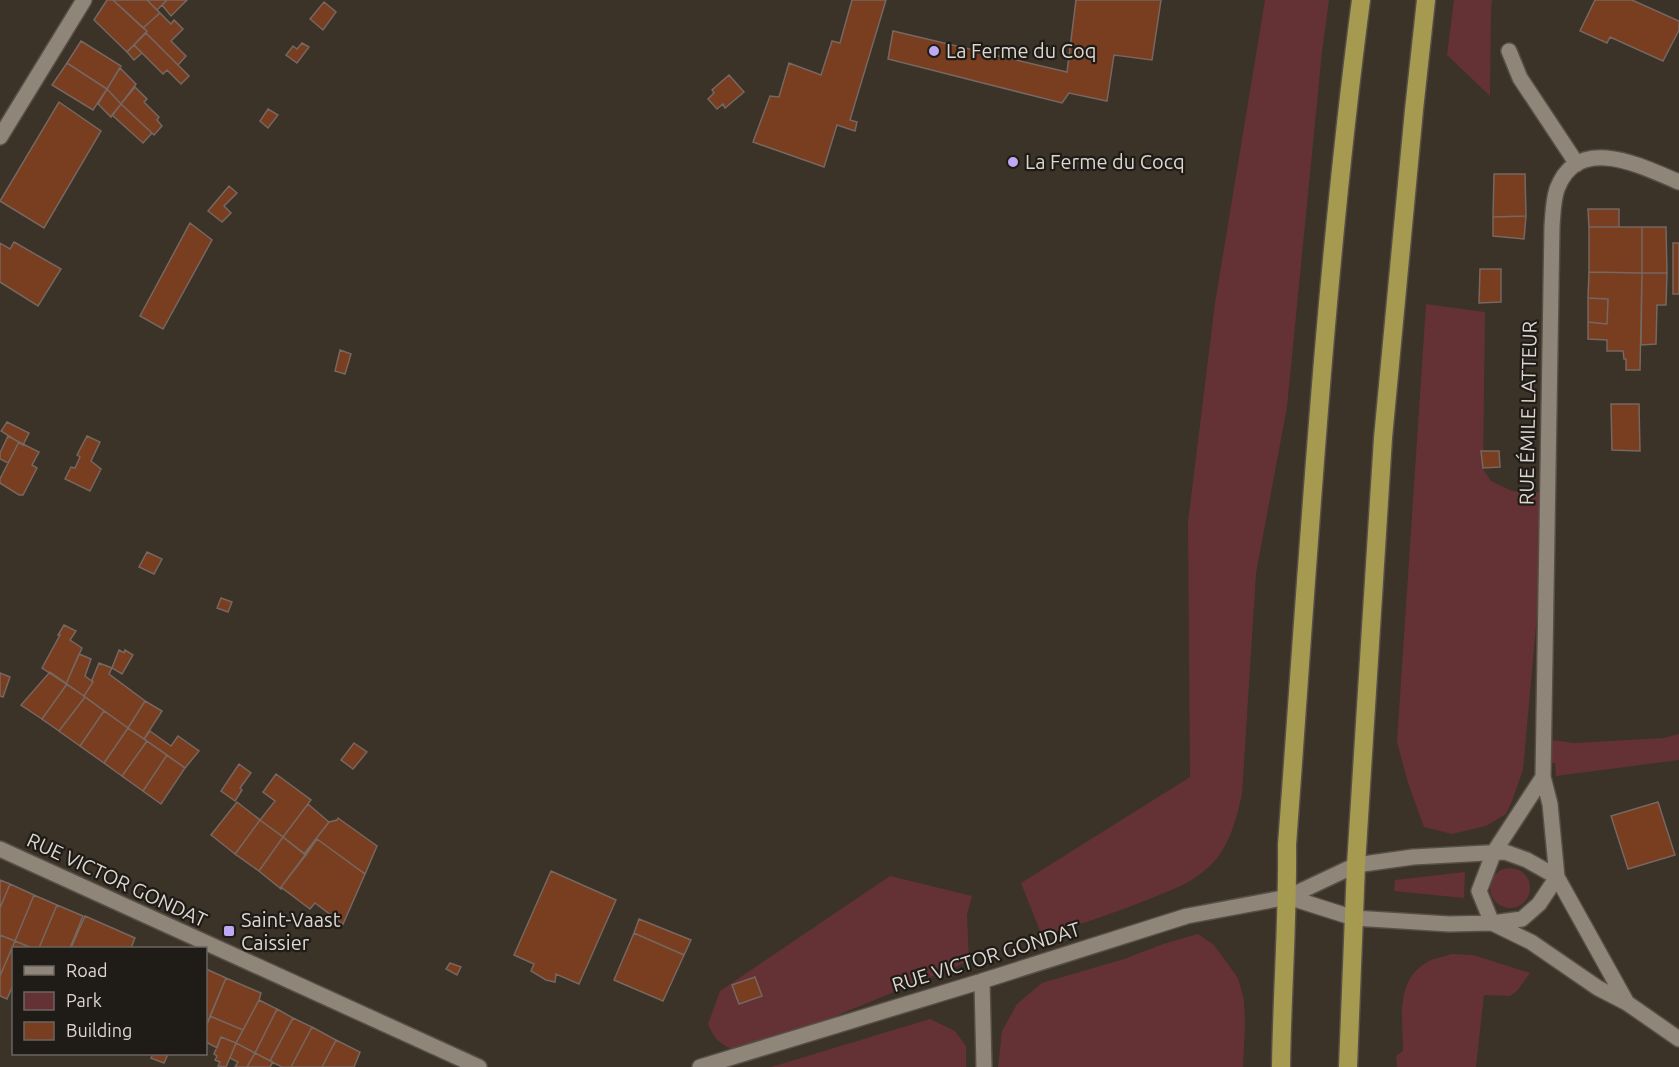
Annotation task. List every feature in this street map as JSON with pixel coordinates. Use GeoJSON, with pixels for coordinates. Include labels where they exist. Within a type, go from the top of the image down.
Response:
{"type":"FeatureCollection","features":[{"type":"Feature","properties":{"kind":"highway"},"geometry":{"type":"LineString","coordinates":[[1281,1067],[1288,897],[1287,845],[1317,437],[1347,107],[1360,0]]}},
{"type":"Feature","properties":{"kind":"highway"},"geometry":{"type":"LineString","coordinates":[[1348,1067],[1356,865],[1383,438],[1426,0]]}},
{"type":"Feature","properties":{"kind":"street"},"geometry":{"type":"LineString","coordinates":[[0,137],[84,0]]}},
{"type":"Feature","properties":{"kind":"street"},"geometry":{"type":"LineString","coordinates":[[1509,51],[1520,78],[1576,164],[1598,157],[1622,160],[1679,182]]}},
{"type":"Feature","properties":{"kind":"street","name":"RUE ÉMILE LATTEUR"},"geometry":{"type":"LineString","coordinates":[[1557,877],[1550,804],[1544,777],[1552,226],[1557,188],[1576,164]]}},
{"type":"Feature","properties":{"kind":"street"},"geometry":{"type":"LineString","coordinates":[[1544,777],[1494,852],[1479,891],[1492,923],[1531,942],[1679,1039]]}},
{"type":"Feature","properties":{"kind":"street","name":"RUE VICTOR GONDAT"},"geometry":{"type":"LineString","coordinates":[[0,849],[479,1067]]}},
{"type":"Feature","properties":{"kind":"street"},"geometry":{"type":"LineString","coordinates":[[1288,897],[1356,865],[1413,857],[1505,852],[1527,860],[1557,877],[1627,1003]]}},
{"type":"Feature","properties":{"kind":"street"},"geometry":{"type":"LineString","coordinates":[[1288,897],[1354,918],[1449,924],[1492,923],[1522,919],[1539,904],[1557,877]]}},
{"type":"Feature","properties":{"kind":"street","name":"RUE VICTOR GONDAT"},"geometry":{"type":"LineString","coordinates":[[699,1067],[1187,916],[1288,897]]}},
{"type":"Feature","properties":{"kind":"street"},"geometry":{"type":"LineString","coordinates":[[982,981],[984,1067]]}},
{"type":"Feature","properties":{"kind":"green space"},"geometry":{"type":"Polygon","coordinates":[[[1265,0],[1329,0],[1287,407],[1256,573],[1240,804],[1225,846],[1212,864],[1198,876],[1177,888],[1134,905],[1042,936],[1021,883],[1190,777],[1188,522],[1215,303],[1265,0]]]}},
{"type":"Feature","properties":{"kind":"green space"},"geometry":{"type":"Polygon","coordinates":[[[1454,0],[1492,0],[1490,96],[1447,55],[1454,0]]]}},
{"type":"Feature","properties":{"kind":"green space"},"geometry":{"type":"Polygon","coordinates":[[[1426,304],[1485,312],[1483,469],[1491,481],[1512,491],[1548,493],[1523,770],[1506,814],[1486,826],[1452,834],[1424,827],[1408,783],[1397,742],[1426,304]]]}},
{"type":"Feature","properties":{"kind":"green space"},"geometry":{"type":"Polygon","coordinates":[[[1679,734],[1679,760],[1556,776],[1555,763],[1543,763],[1544,739],[1574,743],[1664,738],[1679,734]]]}},
{"type":"Feature","properties":{"kind":"green space"},"geometry":{"type":"Polygon","coordinates":[[[1510,868],[1518,869],[1524,874],[1529,880],[1529,896],[1524,902],[1518,907],[1510,908],[1502,907],[1496,902],[1491,896],[1490,888],[1491,880],[1496,874],[1502,869],[1510,868]]]}},
{"type":"Feature","properties":{"kind":"green space"},"geometry":{"type":"Polygon","coordinates":[[[1465,872],[1464,898],[1394,891],[1395,880],[1465,872]]]}},
{"type":"Feature","properties":{"kind":"green space"},"geometry":{"type":"Polygon","coordinates":[[[890,876],[972,896],[967,915],[969,961],[746,1053],[727,1047],[718,1041],[708,1024],[720,991],[890,876]]]}},
{"type":"Feature","properties":{"kind":"green space"},"geometry":{"type":"Polygon","coordinates":[[[1198,934],[1214,945],[1238,978],[1244,1000],[1243,1067],[998,1067],[1002,1031],[1017,1004],[1042,983],[1198,934]]]}},
{"type":"Feature","properties":{"kind":"green space"},"geometry":{"type":"Polygon","coordinates":[[[1451,954],[1473,955],[1530,973],[1517,991],[1510,996],[1484,995],[1476,1067],[1397,1067],[1396,1056],[1403,1051],[1403,1001],[1410,978],[1429,961],[1451,954]]]}},
{"type":"Feature","properties":{"kind":"green space"},"geometry":{"type":"Polygon","coordinates":[[[930,1019],[955,1031],[966,1046],[966,1067],[771,1067],[930,1019]]]}},
{"type":"Feature","properties":{"kind":"building"},"geometry":{"type":"Polygon","coordinates":[[[107,0],[113,0],[147,31],[127,52],[94,20],[107,0]]]}},
{"type":"Feature","properties":{"kind":"building"},"geometry":{"type":"Polygon","coordinates":[[[113,0],[147,0],[160,13],[143,28],[113,0]]]}},
{"type":"Feature","properties":{"kind":"building"},"geometry":{"type":"Polygon","coordinates":[[[147,0],[167,0],[157,10],[147,0]]]}},
{"type":"Feature","properties":{"kind":"building"},"geometry":{"type":"Polygon","coordinates":[[[167,0],[187,0],[171,16],[162,5],[167,0]]]}},
{"type":"Feature","properties":{"kind":"building"},"geometry":{"type":"Polygon","coordinates":[[[852,0],[886,0],[850,120],[857,122],[855,131],[837,125],[824,167],[753,142],[770,96],[779,97],[789,63],[821,75],[832,41],[840,43],[852,0]]]}},
{"type":"Feature","properties":{"kind":"building","name":"La Ferme du Coq"},"geometry":{"type":"Polygon","coordinates":[[[1076,0],[1161,0],[1152,60],[1114,55],[1107,101],[1069,93],[1062,103],[888,59],[893,31],[1067,72],[1076,0]]]}},
{"type":"Feature","properties":{"kind":"building"},"geometry":{"type":"Polygon","coordinates":[[[1595,0],[1632,0],[1679,21],[1679,30],[1663,61],[1610,37],[1607,43],[1580,31],[1595,0]]]}},
{"type":"Feature","properties":{"kind":"building"},"geometry":{"type":"Polygon","coordinates":[[[324,2],[336,12],[323,30],[310,19],[324,2]]]}},
{"type":"Feature","properties":{"kind":"building"},"geometry":{"type":"Polygon","coordinates":[[[160,13],[171,24],[174,20],[183,29],[171,41],[186,56],[178,65],[143,28],[160,13]]]}},
{"type":"Feature","properties":{"kind":"building"},"geometry":{"type":"Polygon","coordinates":[[[146,33],[189,76],[181,84],[167,70],[163,74],[134,45],[146,33]]]}},
{"type":"Feature","properties":{"kind":"building"},"geometry":{"type":"Polygon","coordinates":[[[81,41],[121,66],[107,89],[67,63],[81,41]]]}},
{"type":"Feature","properties":{"kind":"building"},"geometry":{"type":"Polygon","coordinates":[[[302,43],[309,47],[297,63],[286,55],[293,46],[297,49],[302,43]]]}},
{"type":"Feature","properties":{"kind":"building"},"geometry":{"type":"Polygon","coordinates":[[[134,45],[142,53],[134,60],[127,52],[134,45]]]}},
{"type":"Feature","properties":{"kind":"building"},"geometry":{"type":"Polygon","coordinates":[[[67,63],[107,89],[93,110],[52,85],[67,63]]]}},
{"type":"Feature","properties":{"kind":"building"},"geometry":{"type":"Polygon","coordinates":[[[120,68],[136,84],[121,104],[107,89],[120,68]]]}},
{"type":"Feature","properties":{"kind":"building"},"geometry":{"type":"Polygon","coordinates":[[[729,75],[744,92],[725,108],[723,104],[717,109],[708,99],[714,93],[712,90],[729,75]]]}},
{"type":"Feature","properties":{"kind":"building"},"geometry":{"type":"Polygon","coordinates":[[[135,87],[147,99],[144,102],[159,117],[157,120],[162,126],[154,135],[121,104],[135,87]]]}},
{"type":"Feature","properties":{"kind":"building"},"geometry":{"type":"Polygon","coordinates":[[[107,89],[121,104],[111,117],[98,104],[107,89]]]}},
{"type":"Feature","properties":{"kind":"building"},"geometry":{"type":"Polygon","coordinates":[[[59,102],[101,131],[44,228],[0,201],[59,102]]]}},
{"type":"Feature","properties":{"kind":"building"},"geometry":{"type":"Polygon","coordinates":[[[121,104],[152,133],[143,143],[112,115],[121,104]]]}},
{"type":"Feature","properties":{"kind":"building"},"geometry":{"type":"Polygon","coordinates":[[[268,109],[278,115],[268,128],[260,121],[268,109]]]}},
{"type":"Feature","properties":{"kind":"building"},"geometry":{"type":"Polygon","coordinates":[[[1494,174],[1525,174],[1526,216],[1493,217],[1494,174]]]}},
{"type":"Feature","properties":{"kind":"building"},"geometry":{"type":"Polygon","coordinates":[[[229,186],[237,193],[224,206],[231,213],[222,222],[208,211],[229,186]]]}},
{"type":"Feature","properties":{"kind":"building"},"geometry":{"type":"Polygon","coordinates":[[[1588,209],[1619,209],[1619,227],[1589,227],[1588,209]]]}},
{"type":"Feature","properties":{"kind":"building"},"geometry":{"type":"Polygon","coordinates":[[[1526,216],[1524,239],[1493,236],[1493,217],[1526,216]]]}},
{"type":"Feature","properties":{"kind":"building"},"geometry":{"type":"Polygon","coordinates":[[[190,223],[212,240],[163,329],[140,316],[190,223]]]}},
{"type":"Feature","properties":{"kind":"building"},"geometry":{"type":"Polygon","coordinates":[[[1589,227],[1642,227],[1642,273],[1589,272],[1589,227]]]}},
{"type":"Feature","properties":{"kind":"building"},"geometry":{"type":"Polygon","coordinates":[[[1642,227],[1666,227],[1667,273],[1642,273],[1642,227]]]}},
{"type":"Feature","properties":{"kind":"building"},"geometry":{"type":"Polygon","coordinates":[[[14,242],[61,269],[38,306],[0,282],[0,243],[10,249],[14,242]]]}},
{"type":"Feature","properties":{"kind":"building"},"geometry":{"type":"Polygon","coordinates":[[[1673,243],[1679,243],[1679,294],[1673,294],[1673,243]]]}},
{"type":"Feature","properties":{"kind":"building"},"geometry":{"type":"Polygon","coordinates":[[[1480,269],[1501,269],[1501,302],[1479,303],[1480,269]]]}},
{"type":"Feature","properties":{"kind":"building"},"geometry":{"type":"Polygon","coordinates":[[[1589,272],[1642,273],[1640,370],[1626,370],[1623,351],[1607,351],[1607,340],[1588,339],[1588,322],[1607,324],[1608,299],[1588,298],[1589,272]]]}},
{"type":"Feature","properties":{"kind":"building"},"geometry":{"type":"Polygon","coordinates":[[[1642,273],[1667,273],[1666,305],[1657,305],[1656,344],[1641,345],[1642,273]]]}},
{"type":"Feature","properties":{"kind":"building"},"geometry":{"type":"Polygon","coordinates":[[[1588,298],[1608,299],[1607,324],[1588,322],[1588,298]]]}},
{"type":"Feature","properties":{"kind":"building"},"geometry":{"type":"Polygon","coordinates":[[[340,350],[351,354],[345,374],[335,371],[340,350]]]}},
{"type":"Feature","properties":{"kind":"building"},"geometry":{"type":"Polygon","coordinates":[[[1611,404],[1639,404],[1640,451],[1612,450],[1611,404]]]}},
{"type":"Feature","properties":{"kind":"building"},"geometry":{"type":"Polygon","coordinates":[[[7,422],[29,433],[23,445],[1,431],[7,422]]]}},
{"type":"Feature","properties":{"kind":"building"},"geometry":{"type":"Polygon","coordinates":[[[8,436],[19,442],[8,463],[0,459],[0,453],[8,436]]]}},
{"type":"Feature","properties":{"kind":"building"},"geometry":{"type":"Polygon","coordinates":[[[87,436],[100,442],[91,461],[101,469],[90,491],[65,479],[71,467],[75,468],[80,457],[77,455],[87,436]]]}},
{"type":"Feature","properties":{"kind":"building"},"geometry":{"type":"Polygon","coordinates":[[[19,442],[39,452],[32,465],[37,468],[23,495],[19,495],[0,483],[19,442]]]}},
{"type":"Feature","properties":{"kind":"building"},"geometry":{"type":"Polygon","coordinates":[[[1481,451],[1499,451],[1500,467],[1483,468],[1481,451]]]}},
{"type":"Feature","properties":{"kind":"building"},"geometry":{"type":"Polygon","coordinates":[[[147,552],[162,559],[154,574],[139,567],[147,552]]]}},
{"type":"Feature","properties":{"kind":"building"},"geometry":{"type":"Polygon","coordinates":[[[221,598],[232,602],[228,612],[217,608],[221,598]]]}},
{"type":"Feature","properties":{"kind":"building"},"geometry":{"type":"Polygon","coordinates":[[[64,625],[76,631],[70,640],[82,648],[66,684],[42,668],[64,625]]]}},
{"type":"Feature","properties":{"kind":"building"},"geometry":{"type":"Polygon","coordinates":[[[119,650],[124,653],[125,650],[133,655],[122,674],[112,668],[119,650]]]}},
{"type":"Feature","properties":{"kind":"building"},"geometry":{"type":"Polygon","coordinates":[[[79,654],[91,659],[85,676],[93,682],[84,696],[66,684],[79,654]]]}},
{"type":"Feature","properties":{"kind":"building"},"geometry":{"type":"Polygon","coordinates":[[[99,663],[112,668],[109,674],[145,701],[128,728],[84,696],[93,682],[99,663]]]}},
{"type":"Feature","properties":{"kind":"building"},"geometry":{"type":"Polygon","coordinates":[[[50,672],[67,684],[42,719],[21,705],[50,672]]]}},
{"type":"Feature","properties":{"kind":"building"},"geometry":{"type":"Polygon","coordinates":[[[0,673],[10,677],[3,697],[0,696],[0,673]]]}},
{"type":"Feature","properties":{"kind":"building"},"geometry":{"type":"Polygon","coordinates":[[[67,684],[85,697],[59,731],[42,719],[67,684]]]}},
{"type":"Feature","properties":{"kind":"building"},"geometry":{"type":"Polygon","coordinates":[[[85,697],[104,711],[80,746],[59,731],[85,697]]]}},
{"type":"Feature","properties":{"kind":"building"},"geometry":{"type":"Polygon","coordinates":[[[145,701],[162,711],[144,739],[128,728],[145,701]]]}},
{"type":"Feature","properties":{"kind":"building"},"geometry":{"type":"Polygon","coordinates":[[[104,711],[128,728],[104,763],[80,746],[104,711]]]}},
{"type":"Feature","properties":{"kind":"building"},"geometry":{"type":"Polygon","coordinates":[[[128,728],[147,741],[122,776],[104,763],[128,728]]]}},
{"type":"Feature","properties":{"kind":"building"},"geometry":{"type":"Polygon","coordinates":[[[150,731],[171,746],[178,736],[199,751],[185,768],[144,739],[150,731]]]}},
{"type":"Feature","properties":{"kind":"building"},"geometry":{"type":"Polygon","coordinates":[[[147,741],[167,755],[143,791],[122,776],[147,741]]]}},
{"type":"Feature","properties":{"kind":"building"},"geometry":{"type":"Polygon","coordinates":[[[354,743],[367,752],[353,769],[341,760],[354,743]]]}},
{"type":"Feature","properties":{"kind":"building"},"geometry":{"type":"Polygon","coordinates":[[[167,755],[185,768],[161,804],[143,791],[167,755]]]}},
{"type":"Feature","properties":{"kind":"building"},"geometry":{"type":"Polygon","coordinates":[[[239,764],[251,773],[240,788],[242,790],[235,801],[221,791],[239,764]]]}},
{"type":"Feature","properties":{"kind":"building"},"geometry":{"type":"Polygon","coordinates":[[[276,774],[311,800],[283,837],[260,820],[275,801],[263,792],[276,774]]]}},
{"type":"Feature","properties":{"kind":"building"},"geometry":{"type":"Polygon","coordinates":[[[237,802],[260,820],[235,854],[211,835],[237,802]]]}},
{"type":"Feature","properties":{"kind":"building"},"geometry":{"type":"Polygon","coordinates":[[[1658,802],[1675,855],[1628,869],[1611,816],[1658,802]]]}},
{"type":"Feature","properties":{"kind":"building"},"geometry":{"type":"Polygon","coordinates":[[[308,804],[329,822],[304,854],[283,837],[308,804]]]}},
{"type":"Feature","properties":{"kind":"building"},"geometry":{"type":"Polygon","coordinates":[[[338,818],[377,846],[365,874],[317,839],[306,855],[304,854],[329,822],[338,818]]]}},
{"type":"Feature","properties":{"kind":"building"},"geometry":{"type":"Polygon","coordinates":[[[260,820],[283,837],[259,871],[235,854],[260,820]]]}},
{"type":"Feature","properties":{"kind":"building"},"geometry":{"type":"Polygon","coordinates":[[[283,837],[306,855],[281,889],[259,871],[283,837]]]}},
{"type":"Feature","properties":{"kind":"building"},"geometry":{"type":"Polygon","coordinates":[[[317,839],[365,874],[343,924],[315,903],[310,909],[281,887],[317,839]]]}},
{"type":"Feature","properties":{"kind":"building"},"geometry":{"type":"Polygon","coordinates":[[[551,871],[616,900],[579,984],[556,974],[555,982],[546,980],[531,971],[534,964],[514,955],[551,871]]]}},
{"type":"Feature","properties":{"kind":"building"},"geometry":{"type":"Polygon","coordinates":[[[0,880],[10,884],[0,908],[0,880]]]}},
{"type":"Feature","properties":{"kind":"building"},"geometry":{"type":"Polygon","coordinates":[[[10,884],[34,895],[15,941],[0,935],[0,908],[10,884]]]}},
{"type":"Feature","properties":{"kind":"building"},"geometry":{"type":"Polygon","coordinates":[[[34,895],[57,905],[39,947],[30,947],[15,941],[34,895]]]}},
{"type":"Feature","properties":{"kind":"building"},"geometry":{"type":"Polygon","coordinates":[[[57,905],[83,916],[70,947],[39,947],[57,905]]]}},
{"type":"Feature","properties":{"kind":"building"},"geometry":{"type":"Polygon","coordinates":[[[85,916],[135,938],[131,947],[71,947],[85,916]]]}},
{"type":"Feature","properties":{"kind":"building"},"geometry":{"type":"Polygon","coordinates":[[[639,919],[691,940],[684,955],[634,933],[639,919]]]}},
{"type":"Feature","properties":{"kind":"building"},"geometry":{"type":"Polygon","coordinates":[[[634,933],[684,955],[663,1001],[614,980],[634,933]]]}},
{"type":"Feature","properties":{"kind":"building"},"geometry":{"type":"Polygon","coordinates":[[[0,935],[15,941],[0,976],[0,935]]]}},
{"type":"Feature","properties":{"kind":"building"},"geometry":{"type":"Polygon","coordinates":[[[15,941],[30,947],[12,947],[15,941]]]}},
{"type":"Feature","properties":{"kind":"building"},"geometry":{"type":"Polygon","coordinates":[[[12,948],[12,988],[7,999],[0,996],[0,976],[12,948]]]}},
{"type":"Feature","properties":{"kind":"building"},"geometry":{"type":"Polygon","coordinates":[[[450,963],[461,967],[457,975],[446,969],[450,963]]]}},
{"type":"Feature","properties":{"kind":"building"},"geometry":{"type":"Polygon","coordinates":[[[207,969],[226,978],[207,1022],[207,969]]]}},
{"type":"Feature","properties":{"kind":"building"},"geometry":{"type":"Polygon","coordinates":[[[755,977],[762,996],[739,1004],[732,985],[755,977]]]}},
{"type":"Feature","properties":{"kind":"building"},"geometry":{"type":"Polygon","coordinates":[[[226,978],[261,993],[243,1030],[210,1016],[226,978]]]}},
{"type":"Feature","properties":{"kind":"building"},"geometry":{"type":"Polygon","coordinates":[[[259,1000],[277,1009],[255,1053],[236,1043],[259,1000]]]}},
{"type":"Feature","properties":{"kind":"building"},"geometry":{"type":"Polygon","coordinates":[[[277,1009],[293,1018],[270,1061],[255,1053],[277,1009]]]}},
{"type":"Feature","properties":{"kind":"building"},"geometry":{"type":"Polygon","coordinates":[[[210,1016],[243,1030],[236,1043],[221,1037],[217,1048],[207,1043],[207,1024],[210,1016]]]}},
{"type":"Feature","properties":{"kind":"building"},"geometry":{"type":"Polygon","coordinates":[[[293,1018],[312,1027],[291,1067],[282,1067],[270,1061],[293,1018]]]}},
{"type":"Feature","properties":{"kind":"building"},"geometry":{"type":"Polygon","coordinates":[[[312,1027],[336,1040],[322,1067],[291,1067],[312,1027]]]}},
{"type":"Feature","properties":{"kind":"building"},"geometry":{"type":"Polygon","coordinates":[[[221,1037],[236,1043],[226,1067],[218,1066],[220,1062],[215,1060],[217,1056],[214,1054],[221,1037]]]}},
{"type":"Feature","properties":{"kind":"building"},"geometry":{"type":"Polygon","coordinates":[[[336,1040],[360,1052],[354,1067],[322,1067],[336,1040]]]}},
{"type":"Feature","properties":{"kind":"building"},"geometry":{"type":"Polygon","coordinates":[[[236,1043],[255,1053],[247,1067],[235,1067],[238,1062],[230,1058],[236,1043]]]}},
{"type":"Feature","properties":{"kind":"building"},"geometry":{"type":"Polygon","coordinates":[[[255,1053],[273,1062],[270,1067],[247,1067],[255,1053]]]}},
{"type":"Feature","properties":{"kind":"building"},"geometry":{"type":"Polygon","coordinates":[[[152,1055],[168,1055],[164,1063],[151,1058],[152,1055]]]}},
{"type":"Feature","properties":{"kind":"place","name":"La Ferme du Coq"},"geometry":{"type":"Point","coordinates":[934,51]}},
{"type":"Feature","properties":{"kind":"place","name":"La Ferme du Cocq"},"geometry":{"type":"Point","coordinates":[1013,162]}},
{"type":"Feature","properties":{"kind":"place","name":"Saint-Vaast Caissier"},"geometry":{"type":"Point","coordinates":[229,931]}}]}
